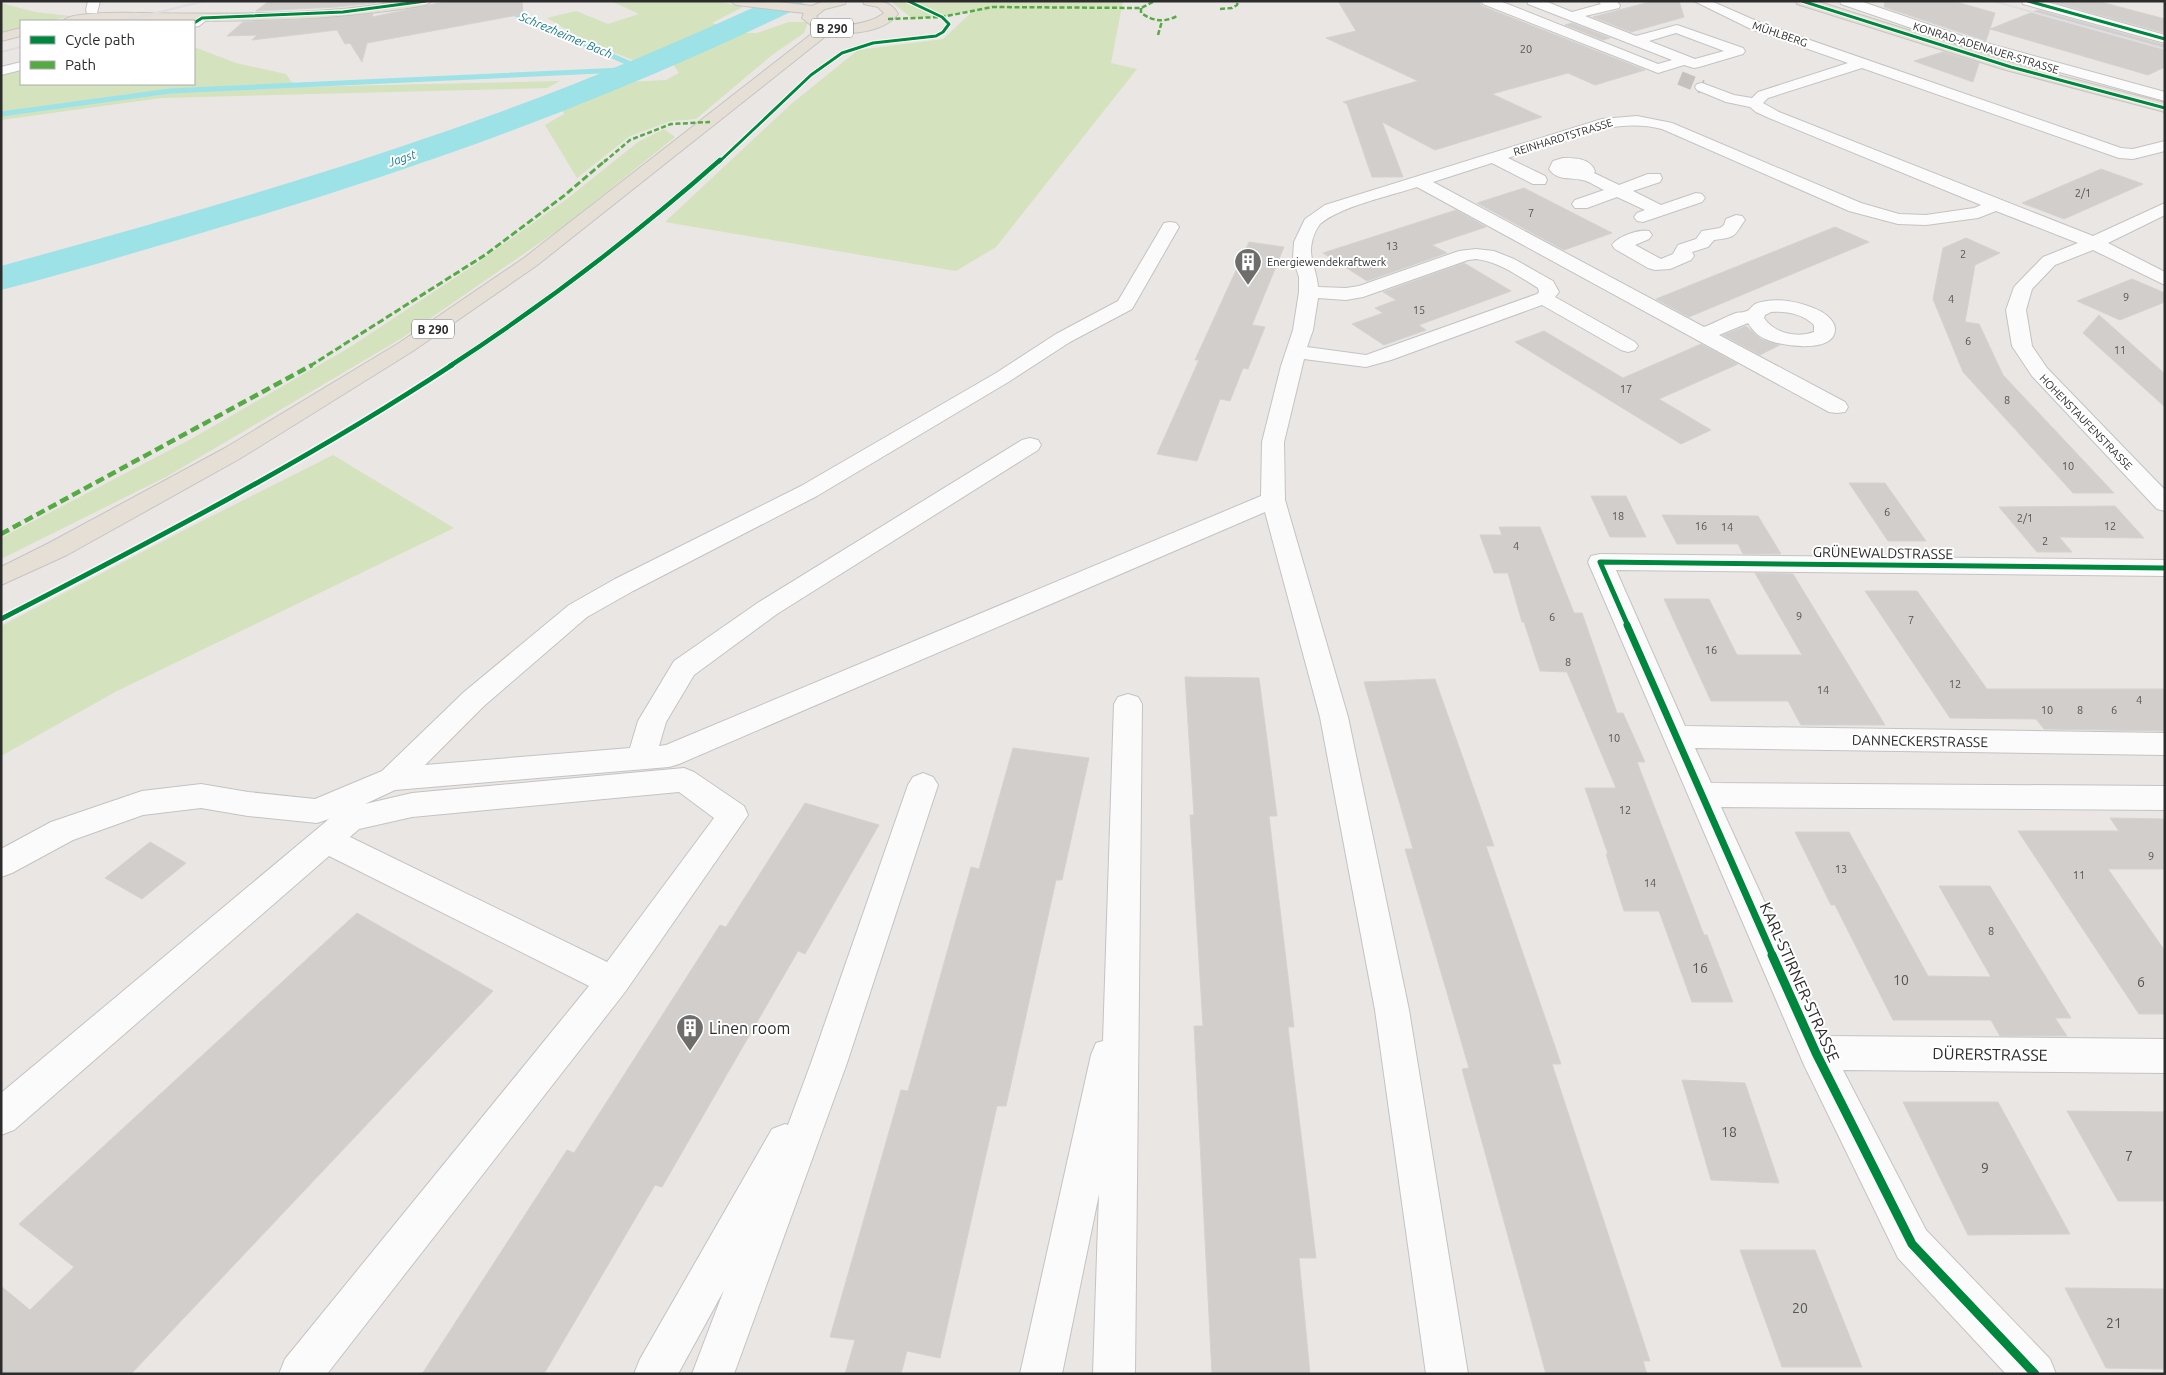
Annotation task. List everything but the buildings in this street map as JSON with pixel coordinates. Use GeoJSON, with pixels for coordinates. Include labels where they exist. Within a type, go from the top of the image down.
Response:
{"type":"FeatureCollection","features":[{"type":"Feature","properties":{"kind":"main road"},"geometry":{"type":"LineString","coordinates":[[88,20],[140,17],[198,20],[321,14],[364,11],[426,1]]}},
{"type":"Feature","properties":{"kind":"main road"},"geometry":{"type":"LineString","coordinates":[[736,1],[813,10]]}},
{"type":"Feature","properties":{"kind":"main road","name":"B 290"},"geometry":{"type":"LineString","coordinates":[[840,1],[813,10],[810,18],[813,22],[842,29],[880,23],[891,14],[890,9],[885,5],[869,1]]}},
{"type":"Feature","properties":{"kind":"main road","name":"KONRAD-ADENAUER-STRASSE"},"geometry":{"type":"LineString","coordinates":[[1802,1],[2002,64],[2165,108]]}},
{"type":"Feature","properties":{"kind":"main road","name":"B 290"},"geometry":{"type":"LineString","coordinates":[[1,577],[58,549],[233,453],[406,347],[530,262],[829,27]]}},
{"type":"Feature","properties":{"kind":"main road"},"geometry":{"type":"LineString","coordinates":[[1,37],[20,32]]}},
{"type":"Feature","properties":{"kind":"street"},"geometry":{"type":"LineString","coordinates":[[1533,1],[1635,41],[1685,60],[1694,64],[1738,51],[1677,29],[1635,41]]}},
{"type":"Feature","properties":{"kind":"street"},"geometry":{"type":"LineString","coordinates":[[1571,16],[1614,5],[1604,1]]}},
{"type":"Feature","properties":{"kind":"street","name":"MÜHLBERG"},"geometry":{"type":"LineString","coordinates":[[1700,1],[1750,24],[2119,153],[2133,154],[2165,146]]}},
{"type":"Feature","properties":{"kind":"street"},"geometry":{"type":"LineString","coordinates":[[1846,1],[1909,21],[2011,49]]}},
{"type":"Feature","properties":{"kind":"street"},"geometry":{"type":"LineString","coordinates":[[2028,1],[2165,39]]}},
{"type":"Feature","properties":{"kind":"street"},"geometry":{"type":"LineString","coordinates":[[1496,2],[1680,78]]}},
{"type":"Feature","properties":{"kind":"street","name":"KONRAD-ADENAUER-STRASSE"},"geometry":{"type":"LineString","coordinates":[[1909,21],[1962,41],[2165,97]]}},
{"type":"Feature","properties":{"kind":"street"},"geometry":{"type":"LineString","coordinates":[[1658,69],[1685,60]]}},
{"type":"Feature","properties":{"kind":"street"},"geometry":{"type":"LineString","coordinates":[[1755,103],[1763,95],[1862,63]]}},
{"type":"Feature","properties":{"kind":"street"},"geometry":{"type":"LineString","coordinates":[[1,71],[20,66]]}},
{"type":"Feature","properties":{"kind":"street"},"geometry":{"type":"LineString","coordinates":[[1702,87],[1731,99],[1755,103],[1761,109],[1774,115],[2094,243],[2165,279]]}},
{"type":"Feature","properties":{"kind":"street"},"geometry":{"type":"LineString","coordinates":[[1970,88],[2150,150]]}},
{"type":"Feature","properties":{"kind":"street","name":"REINHARDTSTRASSE"},"geometry":{"type":"LineString","coordinates":[[1447,1374],[1392,1010],[1336,727],[1273,491],[1273,442],[1303,330],[1309,292],[1308,277],[1302,259],[1304,242],[1311,223],[1330,209],[1624,118],[1645,120],[1666,126],[1855,207],[1898,219],[1926,220],[1978,213],[1996,205]]}},
{"type":"Feature","properties":{"kind":"street"},"geometry":{"type":"LineString","coordinates":[[1559,137],[1582,148]]}},
{"type":"Feature","properties":{"kind":"street"},"geometry":{"type":"LineString","coordinates":[[1494,158],[1539,180]]}},
{"type":"Feature","properties":{"kind":"street"},"geometry":{"type":"LineString","coordinates":[[1582,174],[1660,211]]}},
{"type":"Feature","properties":{"kind":"street"},"geometry":{"type":"LineString","coordinates":[[1581,204],[1654,178]]}},
{"type":"Feature","properties":{"kind":"street"},"geometry":{"type":"LineString","coordinates":[[1420,182],[1837,408]]}},
{"type":"Feature","properties":{"kind":"street"},"geometry":{"type":"LineString","coordinates":[[1696,198],[1660,211],[1638,228],[1621,245],[1655,264],[1662,265],[1684,255],[1686,247],[1702,243],[1708,235],[1729,231],[1733,227],[1732,223],[1736,220]]}},
{"type":"Feature","properties":{"kind":"street","name":"HOHENSTAUFENSTRASSE"},"geometry":{"type":"LineString","coordinates":[[2165,208],[2094,243],[2049,261],[2023,287],[2016,310],[2022,346],[2038,372],[2165,504]]}},
{"type":"Feature","properties":{"kind":"street"},"geometry":{"type":"LineString","coordinates":[[392,778],[474,699],[578,611],[624,584],[809,492],[1003,378],[1063,338],[1125,305],[1170,227]]}},
{"type":"Feature","properties":{"kind":"street"},"geometry":{"type":"LineString","coordinates":[[1296,352],[1366,361],[1544,298],[1549,292],[1546,285],[1494,255],[1478,252],[1363,291],[1346,294],[1309,292]]}},
{"type":"Feature","properties":{"kind":"street"},"geometry":{"type":"LineString","coordinates":[[1544,298],[1628,346]]}},
{"type":"Feature","properties":{"kind":"street"},"geometry":{"type":"LineString","coordinates":[[1704,336],[1742,317],[1754,318]]}},
{"type":"Feature","properties":{"kind":"street"},"geometry":{"type":"LineString","coordinates":[[641,758],[652,721],[684,668],[768,608],[1030,445]]}},
{"type":"Feature","properties":{"kind":"street"},"geometry":{"type":"LineString","coordinates":[[1,864],[62,831],[142,803],[201,796],[248,804],[317,810],[392,778],[669,756],[767,716],[1273,491]]}},
{"type":"Feature","properties":{"kind":"street","name":"GRÜNEWALDSTRASSE"},"geometry":{"type":"LineString","coordinates":[[1600,562],[2165,568]]}},
{"type":"Feature","properties":{"kind":"street","name":"KARL-STIRNER-STRASSE"},"geometry":{"type":"LineString","coordinates":[[1600,562],[1816,1053],[1912,1244],[2035,1374]]}},
{"type":"Feature","properties":{"kind":"street"},"geometry":{"type":"LineString","coordinates":[[1114,1374],[1128,704]]}},
{"type":"Feature","properties":{"kind":"street","name":"DANNECKERSTRASSE"},"geometry":{"type":"LineString","coordinates":[[1676,738],[2165,744]]}},
{"type":"Feature","properties":{"kind":"street"},"geometry":{"type":"LineString","coordinates":[[1,1117],[350,820],[412,805],[684,780],[733,815],[613,981],[300,1374]]}},
{"type":"Feature","properties":{"kind":"street"},"geometry":{"type":"LineString","coordinates":[[713,1374],[829,1063],[923,785]]}},
{"type":"Feature","properties":{"kind":"street"},"geometry":{"type":"LineString","coordinates":[[1701,795],[2165,798]]}},
{"type":"Feature","properties":{"kind":"street"},"geometry":{"type":"LineString","coordinates":[[326,840],[613,981]]}},
{"type":"Feature","properties":{"kind":"street"},"geometry":{"type":"LineString","coordinates":[[1040,1374],[1122,990]]}},
{"type":"Feature","properties":{"kind":"street","name":"DÜRERSTRASSE"},"geometry":{"type":"LineString","coordinates":[[1816,1053],[2165,1056]]}},
{"type":"Feature","properties":{"kind":"street"},"geometry":{"type":"LineString","coordinates":[[655,1374],[829,1063]]}},
{"type":"Feature","properties":{"kind":"green space"},"geometry":{"type":"Polygon","coordinates":[[[611,1],[717,1],[743,7],[712,23],[725,27],[667,53],[633,60],[591,44],[547,18],[576,11],[608,24],[639,14],[611,1]]]}},
{"type":"Feature","properties":{"kind":"green space"},"geometry":{"type":"Polygon","coordinates":[[[890,1],[1123,1],[1111,63],[1137,69],[996,247],[956,271],[665,222],[790,105],[858,50],[943,39],[974,10],[942,17],[912,18],[890,1]]]}},
{"type":"Feature","properties":{"kind":"green space"},"geometry":{"type":"Polygon","coordinates":[[[1,3],[35,12],[70,16],[54,20],[20,20],[20,29],[1,34],[1,3]]]}},
{"type":"Feature","properties":{"kind":"green space"},"geometry":{"type":"Polygon","coordinates":[[[789,22],[808,22],[804,33],[772,55],[696,119],[671,121],[630,136],[577,178],[545,125],[564,114],[559,104],[628,82],[666,80],[679,73],[671,61],[740,33],[757,33],[789,22]]]}},
{"type":"Feature","properties":{"kind":"green space"},"geometry":{"type":"Polygon","coordinates":[[[195,47],[236,63],[286,74],[295,87],[560,81],[547,88],[161,98],[1,120],[1,72],[20,67],[20,85],[195,85],[195,47]]]}},
{"type":"Feature","properties":{"kind":"green space"},"geometry":{"type":"Polygon","coordinates":[[[664,129],[675,137],[564,226],[402,338],[166,477],[1,559],[1,538],[191,439],[347,349],[476,264],[568,198],[638,142],[664,129]]]}},
{"type":"Feature","properties":{"kind":"green space"},"geometry":{"type":"Polygon","coordinates":[[[333,455],[454,528],[117,691],[1,756],[1,626],[333,455]]]}},
{"type":"Feature","properties":{"kind":"waterway","name":"Jagst"},"geometry":{"type":"LineString","coordinates":[[1,278],[202,221],[402,158],[599,86],[696,45],[791,1]]}},
{"type":"Feature","properties":{"kind":"waterway","name":"Schrezheimer Bach"},"geometry":{"type":"LineString","coordinates":[[504,9],[640,68]]}},
{"type":"Feature","properties":{"kind":"waterway"},"geometry":{"type":"LineString","coordinates":[[1,114],[170,91],[644,69]]}},
{"type":"Feature","properties":{"kind":"tunnel"},"geometry":{"type":"LineString","coordinates":[[1680,78],[1702,87]]}},
{"type":"Feature","properties":{"kind":"railway"},"geometry":{"type":"LineString","coordinates":[[126,20],[205,1]]}},
{"type":"Feature","properties":{"kind":"railway"},"geometry":{"type":"LineString","coordinates":[[1993,1],[2165,49]]}},
{"type":"Feature","properties":{"kind":"railway"},"geometry":{"type":"LineString","coordinates":[[1,52],[20,47]]}},
{"type":"Feature","properties":{"kind":"marked path"},"geometry":{"type":"LineString","coordinates":[[888,19],[942,17],[992,7],[1141,8],[1155,1]]}},
{"type":"Feature","properties":{"kind":"marked path"},"geometry":{"type":"LineString","coordinates":[[1220,9],[1232,8],[1237,5],[1238,1]]}},
{"type":"Feature","properties":{"kind":"marked path"},"geometry":{"type":"LineString","coordinates":[[1141,8],[1141,13],[1159,21],[1177,16]]}},
{"type":"Feature","properties":{"kind":"marked path"},"geometry":{"type":"LineString","coordinates":[[1158,35],[1162,21]]}},
{"type":"Feature","properties":{"kind":"marked path"},"geometry":{"type":"LineString","coordinates":[[1,534],[304,370],[485,255],[565,195],[630,140],[671,124],[710,122]]}},
{"type":"Feature","properties":{"kind":"cycle path"},"geometry":{"type":"LineString","coordinates":[[195,22],[202,18],[343,12],[426,1]]}},
{"type":"Feature","properties":{"kind":"cycle path"},"geometry":{"type":"LineString","coordinates":[[1,619],[165,534],[273,474],[379,412],[465,357],[597,262],[661,211],[723,158],[801,84],[831,59],[863,45],[936,36],[943,32],[949,24],[942,17],[908,1]]}},
{"type":"Feature","properties":{"kind":"cycle path"},"geometry":{"type":"LineString","coordinates":[[1802,1],[2011,67],[2165,108]]}},
{"type":"Feature","properties":{"kind":"cycle path"},"geometry":{"type":"LineString","coordinates":[[2028,1],[2165,39]]}},
{"type":"Feature","properties":{"kind":"cycle path"},"geometry":{"type":"LineString","coordinates":[[2035,1374],[1912,1244],[1816,1053],[1600,562],[2165,568]]}},
{"type":"Feature","properties":{"kind":"place","name":"Energiewendekraftwerk"},"geometry":{"type":"Point","coordinates":[1248,286]}},
{"type":"Feature","properties":{"kind":"place","name":"Linen room"},"geometry":{"type":"Point","coordinates":[690,1052]}}]}
